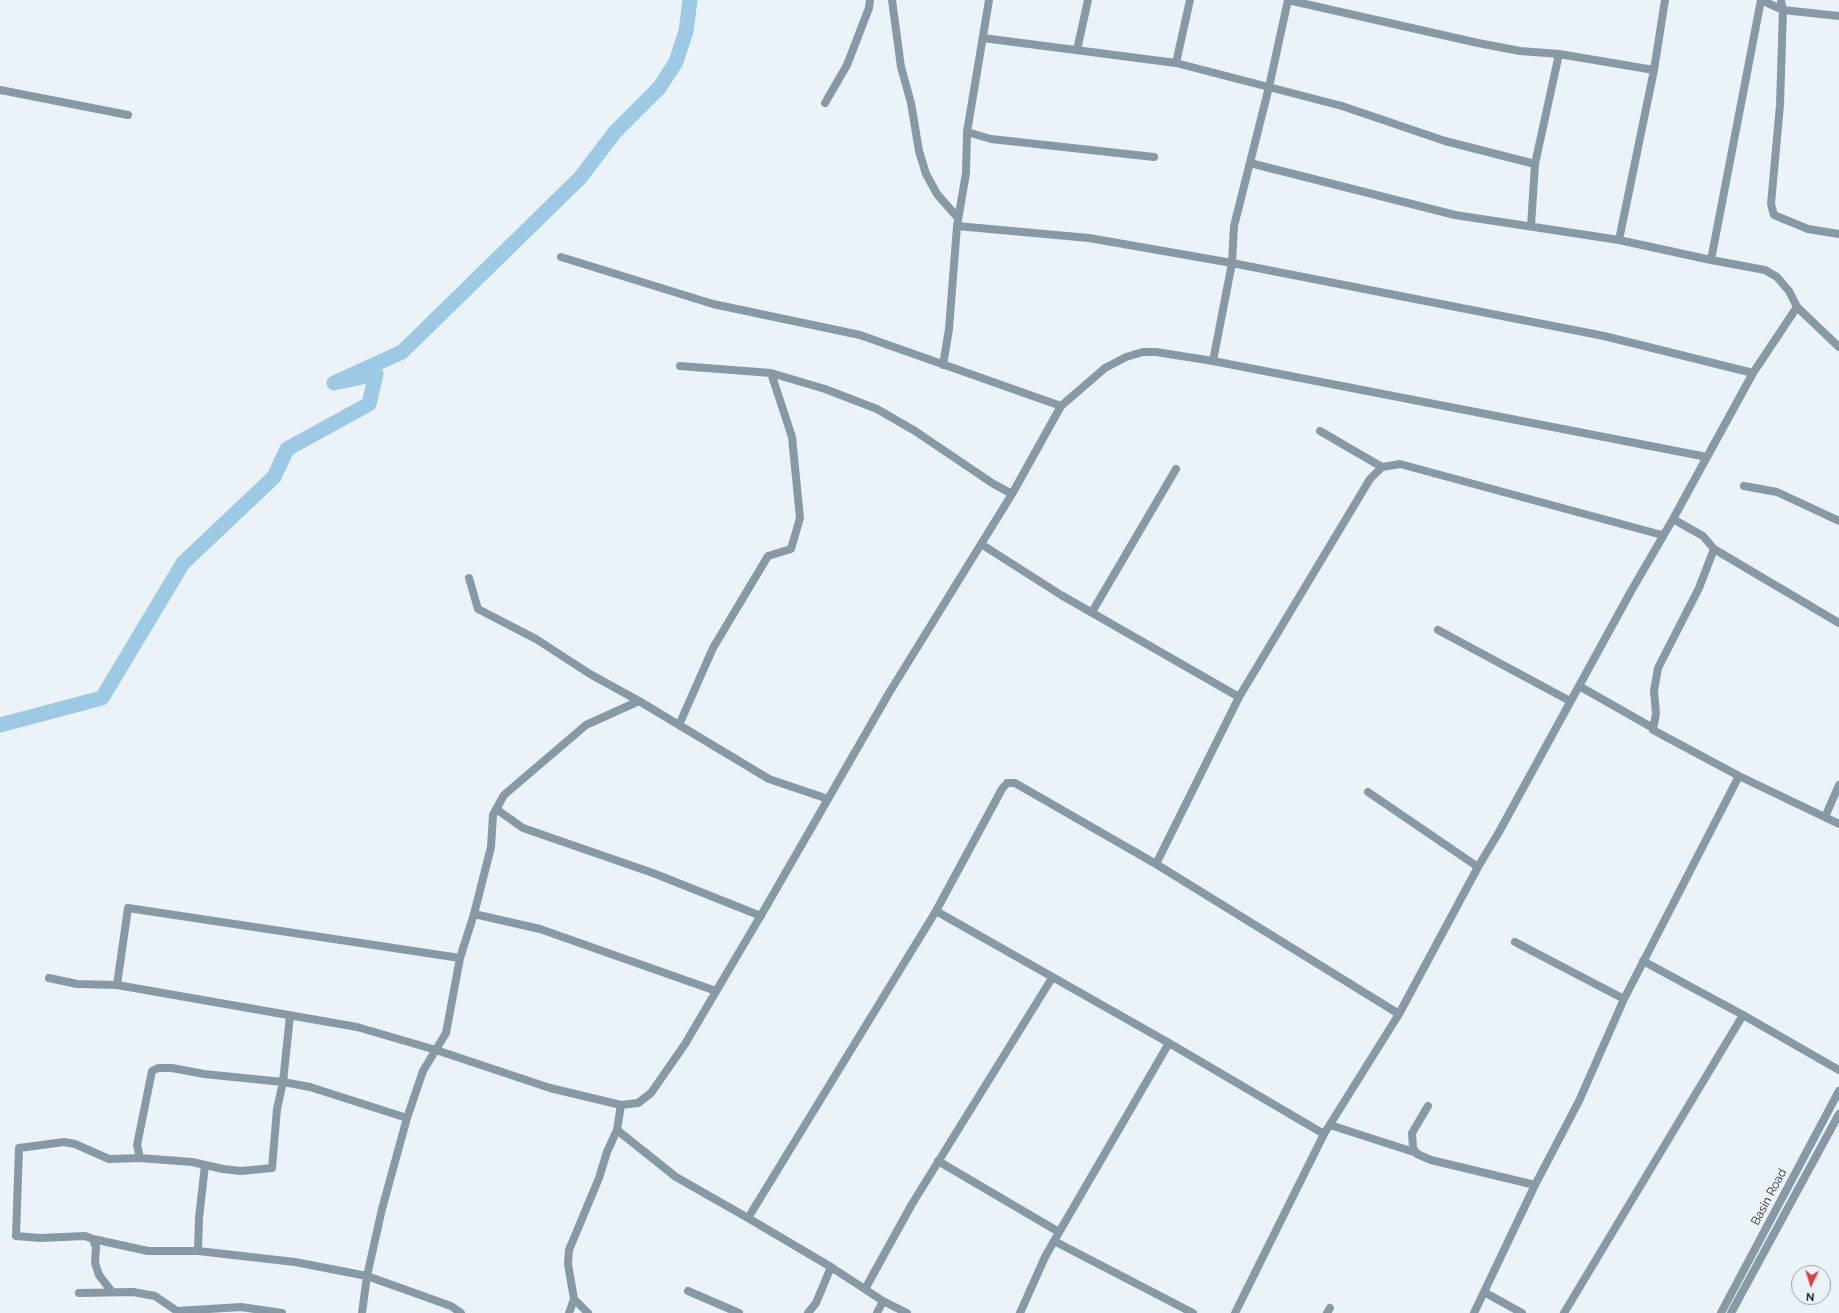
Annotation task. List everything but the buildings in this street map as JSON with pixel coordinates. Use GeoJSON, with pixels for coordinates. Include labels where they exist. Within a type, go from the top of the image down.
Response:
{"type":"FeatureCollection","features":[{"type":"Feature","properties":{"kind":"street"},"geometry":{"type":"LineString","coordinates":[[825,103],[847,65],[869,8],[870,0]]}},
{"type":"Feature","properties":{"kind":"street"},"geometry":{"type":"LineString","coordinates":[[892,0],[902,67],[911,103],[919,151],[926,174],[937,194],[958,222],[1089,238],[1232,263],[1604,336],[1753,373]]}},
{"type":"Feature","properties":{"kind":"street"},"geometry":{"type":"LineString","coordinates":[[943,366],[949,329],[958,222],[966,173],[967,132],[989,0]]}},
{"type":"Feature","properties":{"kind":"street"},"geometry":{"type":"LineString","coordinates":[[1077,50],[1088,0]]}},
{"type":"Feature","properties":{"kind":"street"},"geometry":{"type":"LineString","coordinates":[[1176,63],[1190,0]]}},
{"type":"Feature","properties":{"kind":"street"},"geometry":{"type":"LineString","coordinates":[[1213,361],[1232,263],[1234,226],[1269,87],[1288,0],[1478,43],[1520,51],[1559,54],[1654,70]]}},
{"type":"Feature","properties":{"kind":"street"},"geometry":{"type":"LineString","coordinates":[[1619,240],[1654,70],[1665,0]]}},
{"type":"Feature","properties":{"kind":"street"},"geometry":{"type":"LineString","coordinates":[[1711,260],[1761,0],[1783,10],[1839,16]]}},
{"type":"Feature","properties":{"kind":"street"},"geometry":{"type":"LineString","coordinates":[[1782,0],[1780,104],[1771,204],[1774,215],[1808,229],[1839,234]]}},
{"type":"Feature","properties":{"kind":"street"},"geometry":{"type":"LineString","coordinates":[[983,38],[1176,63],[1342,106],[1445,141],[1536,164]]}},
{"type":"Feature","properties":{"kind":"street"},"geometry":{"type":"LineString","coordinates":[[1531,226],[1536,164],[1559,54]]}},
{"type":"Feature","properties":{"kind":"street"},"geometry":{"type":"LineString","coordinates":[[0,90],[128,115]]}},
{"type":"Feature","properties":{"kind":"street"},"geometry":{"type":"LineString","coordinates":[[967,132],[991,139],[1154,157]]}},
{"type":"Feature","properties":{"kind":"street"},"geometry":{"type":"LineString","coordinates":[[1250,163],[1455,215],[1619,240],[1765,270],[1777,277],[1789,291],[1797,307],[1839,347]]}},
{"type":"Feature","properties":{"kind":"street"},"geometry":{"type":"LineString","coordinates":[[561,257],[655,285],[665,291],[713,304],[860,335],[943,366],[1061,406]]}},
{"type":"Feature","properties":{"kind":"street"},"geometry":{"type":"LineString","coordinates":[[1236,1313],[1324,1134],[1399,1014],[1478,867],[1499,832],[1662,535],[1674,519],[1753,373],[1797,307]]}},
{"type":"Feature","properties":{"kind":"street"},"geometry":{"type":"LineString","coordinates":[[49,978],[77,984],[117,985],[357,1027],[436,1050],[550,1088],[621,1105],[638,1103],[651,1093],[685,1044],[761,916],[888,693],[1012,494],[1061,406],[1105,368],[1126,357],[1143,352],[1156,352],[1213,361],[1707,456]]}},
{"type":"Feature","properties":{"kind":"street"},"geometry":{"type":"LineString","coordinates":[[680,366],[771,373],[825,389],[877,409],[915,431],[992,483],[1012,494]]}},
{"type":"Feature","properties":{"kind":"street"},"geometry":{"type":"LineString","coordinates":[[679,725],[713,648],[768,556],[790,549],[800,518],[792,437],[771,373]]}},
{"type":"Feature","properties":{"kind":"street"},"geometry":{"type":"LineString","coordinates":[[1320,431],[1382,467]]}},
{"type":"Feature","properties":{"kind":"street"},"geometry":{"type":"LineString","coordinates":[[1156,864],[1239,697],[1370,479],[1382,467],[1400,464],[1662,535]]}},
{"type":"Feature","properties":{"kind":"street"},"geometry":{"type":"LineString","coordinates":[[1092,612],[1176,469]]}},
{"type":"Feature","properties":{"kind":"street"},"geometry":{"type":"LineString","coordinates":[[1744,486],[1777,492],[1839,521]]}},
{"type":"Feature","properties":{"kind":"street"},"geometry":{"type":"LineString","coordinates":[[1674,519],[1703,536],[1714,549],[1839,623]]}},
{"type":"Feature","properties":{"kind":"street"},"geometry":{"type":"LineString","coordinates":[[981,544],[1092,612],[1239,697]]}},
{"type":"Feature","properties":{"kind":"street"},"geometry":{"type":"LineString","coordinates":[[1653,728],[1656,714],[1654,691],[1658,668],[1699,588],[1714,549]]}},
{"type":"Feature","properties":{"kind":"street"},"geometry":{"type":"LineString","coordinates":[[469,578],[478,609],[536,639],[590,674],[639,701],[769,779],[828,798]]}},
{"type":"Feature","properties":{"kind":"street"},"geometry":{"type":"LineString","coordinates":[[1438,630],[1570,701]]}},
{"type":"Feature","properties":{"kind":"street"},"geometry":{"type":"LineString","coordinates":[[1579,686],[1653,728],[1653,730],[1659,734],[1739,776],[1839,824]]}},
{"type":"Feature","properties":{"kind":"street"},"geometry":{"type":"LineString","coordinates":[[362,1313],[367,1276],[382,1209],[407,1118],[423,1071],[446,1033],[460,958],[474,914],[490,847],[493,815],[504,795],[586,725],[639,701]]}},
{"type":"Feature","properties":{"kind":"street"},"geometry":{"type":"LineString","coordinates":[[1474,1313],[1535,1185],[1579,1101],[1624,999],[1739,776]]}},
{"type":"Feature","properties":{"kind":"street"},"geometry":{"type":"LineString","coordinates":[[748,1218],[936,911],[1002,789],[1007,783],[1015,783],[1156,864],[1399,1014]]}},
{"type":"Feature","properties":{"kind":"street"},"geometry":{"type":"LineString","coordinates":[[1825,817],[1839,785]]}},
{"type":"Feature","properties":{"kind":"street"},"geometry":{"type":"LineString","coordinates":[[1368,792],[1478,867]]}},
{"type":"Feature","properties":{"kind":"street"},"geometry":{"type":"LineString","coordinates":[[496,809],[523,828],[653,873],[761,916]]}},
{"type":"Feature","properties":{"kind":"street"},"geometry":{"type":"LineString","coordinates":[[117,985],[128,908],[460,958]]}},
{"type":"Feature","properties":{"kind":"street"},"geometry":{"type":"LineString","coordinates":[[936,911],[1169,1043],[1324,1134]]}},
{"type":"Feature","properties":{"kind":"street"},"geometry":{"type":"LineString","coordinates":[[474,914],[540,929],[716,991]]}},
{"type":"Feature","properties":{"kind":"street"},"geometry":{"type":"LineString","coordinates":[[1515,942],[1624,999]]}},
{"type":"Feature","properties":{"kind":"street"},"geometry":{"type":"LineString","coordinates":[[1643,962],[1743,1015],[1839,1070]]}},
{"type":"Feature","properties":{"kind":"street"},"geometry":{"type":"LineString","coordinates":[[865,1289],[912,1204],[1052,978]]}},
{"type":"Feature","properties":{"kind":"street"},"geometry":{"type":"LineString","coordinates":[[1564,1313],[1743,1015]]}},
{"type":"Feature","properties":{"kind":"street"},"geometry":{"type":"LineString","coordinates":[[290,1016],[283,1082],[277,1109],[272,1168],[241,1171],[223,1169],[192,1162],[140,1158],[108,1159],[75,1144],[64,1142],[19,1148],[16,1236],[40,1238],[85,1236],[148,1251],[198,1251],[295,1262],[367,1276],[451,1306],[461,1313]]}},
{"type":"Feature","properties":{"kind":"street"},"geometry":{"type":"LineString","coordinates":[[1020,1313],[1045,1256],[1169,1043]]}},
{"type":"Feature","properties":{"kind":"street"},"geometry":{"type":"LineString","coordinates":[[140,1158],[137,1145],[150,1079],[152,1072],[158,1068],[172,1068],[204,1074],[283,1082],[310,1087],[407,1118]]}},
{"type":"Feature","properties":{"kind":"street","name":"Basin Road"},"geometry":{"type":"LineString","coordinates":[[1721,1313],[1839,1092]]}},
{"type":"Feature","properties":{"kind":"street"},"geometry":{"type":"LineString","coordinates":[[569,1313],[574,1299],[568,1264],[568,1250],[599,1178],[617,1130],[621,1105]]}},
{"type":"Feature","properties":{"kind":"street"},"geometry":{"type":"LineString","coordinates":[[1417,1154],[1413,1148],[1412,1133],[1428,1106]]}},
{"type":"Feature","properties":{"kind":"street","name":"Basin Road"},"geometry":{"type":"LineString","coordinates":[[1731,1313],[1839,1114]]}},
{"type":"Feature","properties":{"kind":"street"},"geometry":{"type":"LineString","coordinates":[[1330,1125],[1431,1160],[1535,1185]]}},
{"type":"Feature","properties":{"kind":"street"},"geometry":{"type":"LineString","coordinates":[[617,1130],[676,1177],[831,1267],[883,1301],[907,1313]]}},
{"type":"Feature","properties":{"kind":"street"},"geometry":{"type":"LineString","coordinates":[[938,1161],[1059,1232]]}},
{"type":"Feature","properties":{"kind":"street"},"geometry":{"type":"LineString","coordinates":[[198,1251],[206,1165]]}},
{"type":"Feature","properties":{"kind":"street"},"geometry":{"type":"LineString","coordinates":[[93,1239],[96,1247],[94,1264],[99,1275],[112,1292]]}},
{"type":"Feature","properties":{"kind":"street"},"geometry":{"type":"LineString","coordinates":[[1054,1241],[1193,1313]]}},
{"type":"Feature","properties":{"kind":"street"},"geometry":{"type":"LineString","coordinates":[[808,1313],[816,1303],[831,1267]]}},
{"type":"Feature","properties":{"kind":"street"},"geometry":{"type":"LineString","coordinates":[[1740,1276],[1749,1280]]}},
{"type":"Feature","properties":{"kind":"street"},"geometry":{"type":"LineString","coordinates":[[688,1291],[739,1313]]}},
{"type":"Feature","properties":{"kind":"street"},"geometry":{"type":"LineString","coordinates":[[79,1293],[133,1292],[155,1296],[177,1311],[241,1307],[282,1313]]}},
{"type":"Feature","properties":{"kind":"street"},"geometry":{"type":"LineString","coordinates":[[1484,1292],[1522,1313]]}},
{"type":"Feature","properties":{"kind":"street"},"geometry":{"type":"LineString","coordinates":[[574,1299],[588,1313]]}},
{"type":"Feature","properties":{"kind":"street"},"geometry":{"type":"LineString","coordinates":[[877,1313],[883,1301]]}},
{"type":"Feature","properties":{"kind":"waterway"},"geometry":{"type":"LineString","coordinates":[[0,725],[102,698],[183,563],[274,477],[287,449],[369,404],[376,374],[334,383],[402,352],[580,178],[615,132],[659,88],[676,62],[686,31],[690,0]]}}]}
